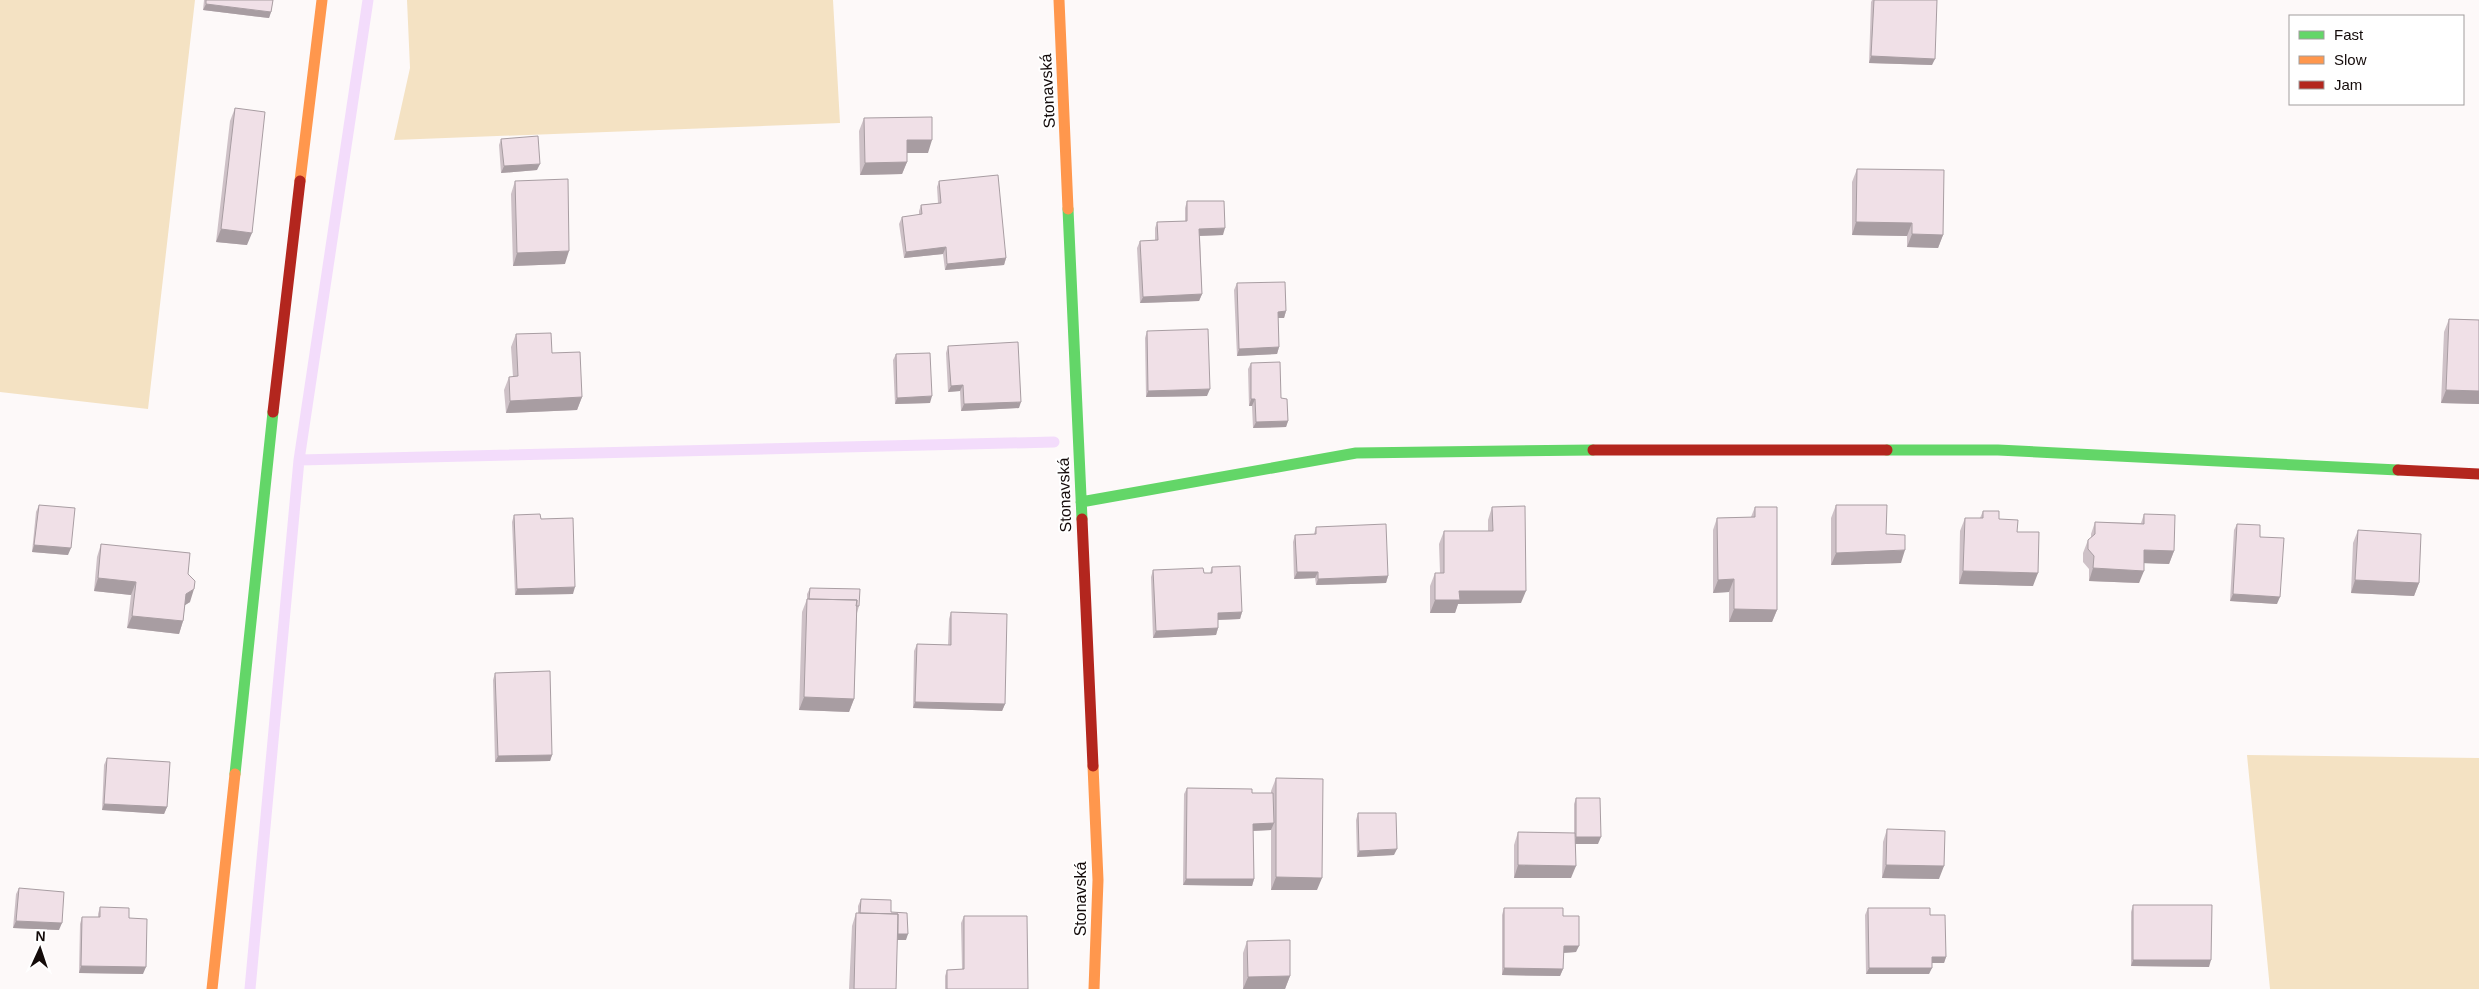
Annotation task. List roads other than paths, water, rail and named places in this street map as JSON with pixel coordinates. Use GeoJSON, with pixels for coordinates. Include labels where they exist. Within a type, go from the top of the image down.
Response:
{"type":"FeatureCollection","features":[{"type":"Feature","properties":{"kind":"street"},"geometry":{"type":"LineString","coordinates":[[212,989],[280,345],[322,0]]}},
{"type":"Feature","properties":{"kind":"street","name":"Stonavská"},"geometry":{"type":"LineString","coordinates":[[1059,0],[1098,880],[1094,989]]}},
{"type":"Feature","properties":{"kind":"street"},"geometry":{"type":"LineString","coordinates":[[1080,502],[1356,453],[1668,449],[1998,450],[2479,474]]}},
{"type":"Feature","properties":{"kind":"waterway"},"geometry":{"type":"LineString","coordinates":[[250,989],[299,460],[368,0]]}},
{"type":"Feature","properties":{"kind":"waterway"},"geometry":{"type":"LineString","coordinates":[[299,460],[1054,442]]}}]}
